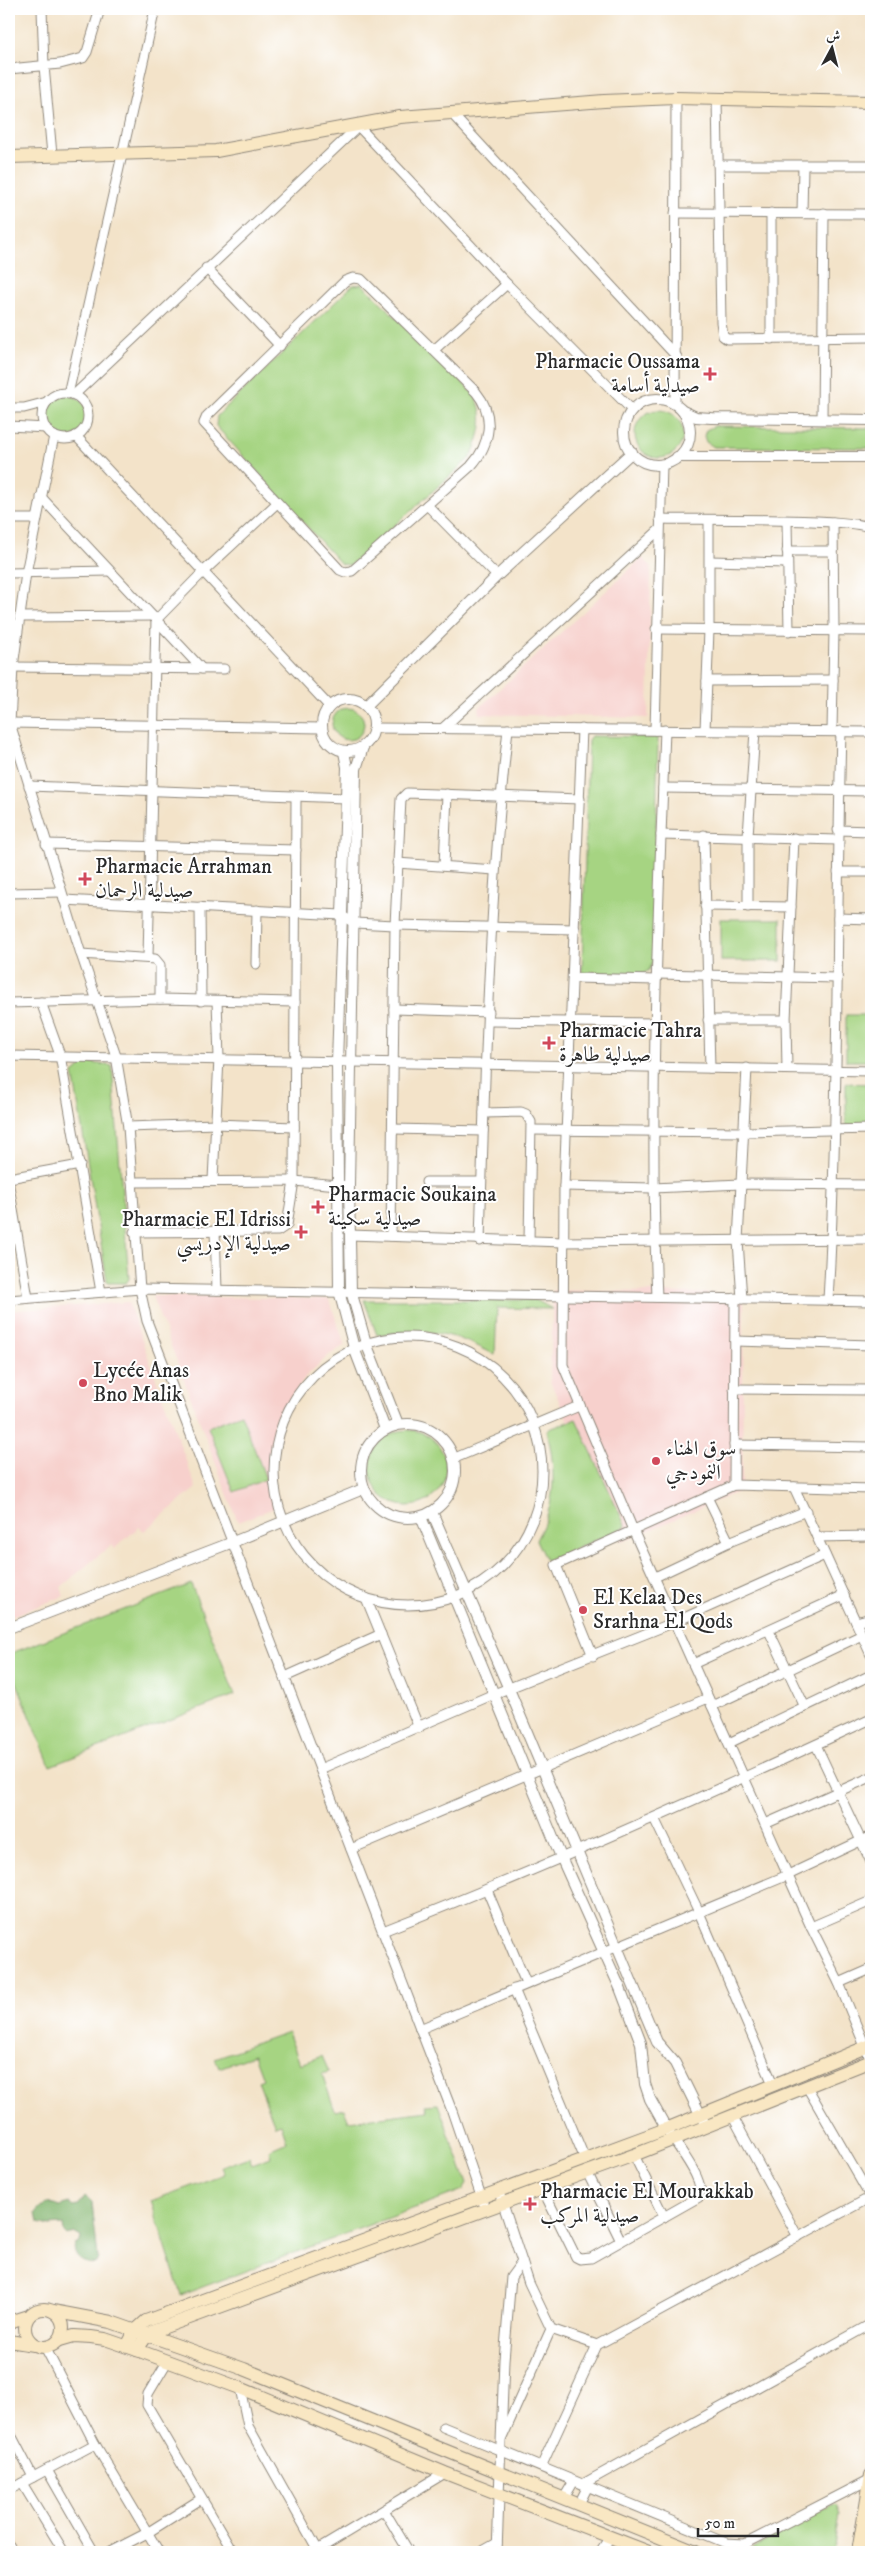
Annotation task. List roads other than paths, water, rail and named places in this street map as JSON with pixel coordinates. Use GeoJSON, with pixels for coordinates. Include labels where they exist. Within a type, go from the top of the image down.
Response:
{"type":"FeatureCollection","features":[{"type":"Feature","properties":{"kind":"main road"},"geometry":{"type":"LineString","coordinates":[[9,157],[123,153],[178,154],[226,150],[400,117],[676,98],[871,102]]}},
{"type":"Feature","properties":{"kind":"main road"},"geometry":{"type":"LineString","coordinates":[[132,2348],[146,2321],[500,2197],[585,2159],[666,2129],[868,2046]]}},
{"type":"Feature","properties":{"kind":"main road"},"geometry":{"type":"LineString","coordinates":[[500,2197],[542,2188],[634,2155],[871,2061]]}},
{"type":"Feature","properties":{"kind":"main road"},"geometry":{"type":"LineString","coordinates":[[141,2333],[483,2203]]}},
{"type":"Feature","properties":{"kind":"main road"},"geometry":{"type":"LineString","coordinates":[[9,2322],[28,2316],[37,2310],[124,2321],[157,2317]]}},
{"type":"Feature","properties":{"kind":"main road"},"geometry":{"type":"LineString","coordinates":[[53,2311],[63,2324],[60,2340]]}},
{"type":"Feature","properties":{"kind":"main road"},"geometry":{"type":"LineString","coordinates":[[28,2316],[25,2332],[40,2346]]}},
{"type":"Feature","properties":{"kind":"main road"},"geometry":{"type":"LineString","coordinates":[[93,2317],[244,2369],[696,2552]]}},
{"type":"Feature","properties":{"kind":"main road"},"geometry":{"type":"LineString","coordinates":[[9,2341],[40,2346],[74,2336],[106,2339],[240,2388],[445,2473],[648,2552]]}},
{"type":"Feature","properties":{"kind":"main road"},"geometry":{"type":"LineString","coordinates":[[858,2552],[871,2475]]}},
{"type":"Feature","properties":{"kind":"street"},"geometry":{"type":"LineString","coordinates":[[42,9],[44,66],[52,155]]}},
{"type":"Feature","properties":{"kind":"street"},"geometry":{"type":"LineString","coordinates":[[9,69],[44,66],[83,58],[87,52],[100,9]]}},
{"type":"Feature","properties":{"kind":"street"},"geometry":{"type":"LineString","coordinates":[[71,394],[155,9]]}},
{"type":"Feature","properties":{"kind":"street"},"geometry":{"type":"LineString","coordinates":[[676,98],[675,213],[679,408],[688,420],[690,437],[687,446],[677,457],[662,464],[649,463],[632,452],[626,442],[624,431],[626,420],[632,410],[638,405],[653,399],[668,401],[679,408],[696,417],[871,420]]}},
{"type":"Feature","properties":{"kind":"street"},"geometry":{"type":"LineString","coordinates":[[717,98],[722,332],[727,339],[871,337]]}},
{"type":"Feature","properties":{"kind":"street"},"geometry":{"type":"LineString","coordinates":[[452,114],[677,357]]}},
{"type":"Feature","properties":{"kind":"street"},"geometry":{"type":"LineString","coordinates":[[9,408],[24,408],[47,402],[53,397],[71,394],[360,125],[507,284],[632,410]]}},
{"type":"Feature","properties":{"kind":"street"},"geometry":{"type":"LineString","coordinates":[[718,165],[871,165]]}},
{"type":"Feature","properties":{"kind":"street"},"geometry":{"type":"LineString","coordinates":[[802,213],[803,166]]}},
{"type":"Feature","properties":{"kind":"street"},"geometry":{"type":"LineString","coordinates":[[675,213],[871,214]]}},
{"type":"Feature","properties":{"kind":"street"},"geometry":{"type":"LineString","coordinates":[[771,213],[771,339]]}},
{"type":"Feature","properties":{"kind":"street"},"geometry":{"type":"LineString","coordinates":[[822,419],[824,213]]}},
{"type":"Feature","properties":{"kind":"street"},"geometry":{"type":"LineString","coordinates":[[206,268],[280,346]]}},
{"type":"Feature","properties":{"kind":"street"},"geometry":{"type":"LineString","coordinates":[[358,278],[434,350],[481,398],[488,414],[489,425],[482,452],[477,459],[427,505],[348,572],[340,570],[276,504],[204,423],[207,416],[280,346],[345,281],[358,278]]}},
{"type":"Feature","properties":{"kind":"street"},"geometry":{"type":"LineString","coordinates":[[434,350],[507,284]]}},
{"type":"Feature","properties":{"kind":"street"},"geometry":{"type":"LineString","coordinates":[[47,402],[42,415],[46,428],[54,436],[61,439],[76,436],[86,426],[88,411],[80,399],[71,394]]}},
{"type":"Feature","properties":{"kind":"street"},"geometry":{"type":"LineString","coordinates":[[9,426],[46,428]]}},
{"type":"Feature","properties":{"kind":"street"},"geometry":{"type":"LineString","coordinates":[[54,436],[36,519],[11,667],[10,723],[62,896],[116,1056],[128,1127],[134,1232],[140,1289],[147,1321],[452,2111],[483,2203]]}},
{"type":"Feature","properties":{"kind":"street"},"geometry":{"type":"LineString","coordinates":[[76,436],[329,706]]}},
{"type":"Feature","properties":{"kind":"street"},"geometry":{"type":"LineString","coordinates":[[366,706],[496,576],[632,452]]}},
{"type":"Feature","properties":{"kind":"street"},"geometry":{"type":"LineString","coordinates":[[677,457],[871,457]]}},
{"type":"Feature","properties":{"kind":"street"},"geometry":{"type":"LineString","coordinates":[[655,730],[656,629],[662,464]]}},
{"type":"Feature","properties":{"kind":"street"},"geometry":{"type":"LineString","coordinates":[[41,497],[202,669]]}},
{"type":"Feature","properties":{"kind":"street"},"geometry":{"type":"LineString","coordinates":[[9,621],[19,619],[154,618],[276,504]]}},
{"type":"Feature","properties":{"kind":"street"},"geometry":{"type":"LineString","coordinates":[[427,505],[496,576]]}},
{"type":"Feature","properties":{"kind":"street"},"geometry":{"type":"LineString","coordinates":[[9,519],[36,519]]}},
{"type":"Feature","properties":{"kind":"street"},"geometry":{"type":"LineString","coordinates":[[660,519],[833,522],[866,524],[871,528]]}},
{"type":"Feature","properties":{"kind":"street"},"geometry":{"type":"LineString","coordinates":[[705,730],[709,630],[709,520]]}},
{"type":"Feature","properties":{"kind":"street"},"geometry":{"type":"LineString","coordinates":[[786,521],[790,631]]}},
{"type":"Feature","properties":{"kind":"street"},"geometry":{"type":"LineString","coordinates":[[828,1300],[837,1070],[838,835],[840,791],[833,680],[833,522]]}},
{"type":"Feature","properties":{"kind":"street"},"geometry":{"type":"LineString","coordinates":[[443,728],[659,530]]}},
{"type":"Feature","properties":{"kind":"street"},"geometry":{"type":"LineString","coordinates":[[787,551],[833,551]]}},
{"type":"Feature","properties":{"kind":"street"},"geometry":{"type":"LineString","coordinates":[[710,561],[787,563]]}},
{"type":"Feature","properties":{"kind":"street"},"geometry":{"type":"LineString","coordinates":[[9,573],[110,571]]}},
{"type":"Feature","properties":{"kind":"street"},"geometry":{"type":"LineString","coordinates":[[148,957],[155,724],[154,618]]}},
{"type":"Feature","properties":{"kind":"street"},"geometry":{"type":"LineString","coordinates":[[656,629],[871,631]]}},
{"type":"Feature","properties":{"kind":"street"},"geometry":{"type":"LineString","coordinates":[[11,667],[224,670]]}},
{"type":"Feature","properties":{"kind":"street"},"geometry":{"type":"LineString","coordinates":[[707,681],[833,680]]}},
{"type":"Feature","properties":{"kind":"street"},"geometry":{"type":"LineString","coordinates":[[363,747],[344,752],[329,744],[321,728],[323,716],[329,706],[336,702],[351,699],[366,706],[371,712],[374,728],[371,739],[363,747],[356,769],[349,1186],[351,1291],[366,1344],[398,1424]]}},
{"type":"Feature","properties":{"kind":"street"},"geometry":{"type":"LineString","coordinates":[[10,723],[321,728]]}},
{"type":"Feature","properties":{"kind":"street"},"geometry":{"type":"LineString","coordinates":[[374,728],[871,732]]}},
{"type":"Feature","properties":{"kind":"street"},"geometry":{"type":"LineString","coordinates":[[480,1241],[495,870],[500,797],[508,729]]}},
{"type":"Feature","properties":{"kind":"street"},"geometry":{"type":"LineString","coordinates":[[582,729],[574,978],[564,1186],[563,1366],[674,1622],[811,1927],[868,2046],[871,2061]]}},
{"type":"Feature","properties":{"kind":"street"},"geometry":{"type":"LineString","coordinates":[[657,1297],[653,1188],[655,1130],[654,1068],[665,730]]}},
{"type":"Feature","properties":{"kind":"street"},"geometry":{"type":"LineString","coordinates":[[748,907],[748,836],[755,731]]}},
{"type":"Feature","properties":{"kind":"street"},"geometry":{"type":"LineString","coordinates":[[344,752],[347,767],[337,1062],[339,1291],[354,1348],[385,1429]]}},
{"type":"Feature","properties":{"kind":"street"},"geometry":{"type":"LineString","coordinates":[[29,786],[345,798]]}},
{"type":"Feature","properties":{"kind":"street"},"geometry":{"type":"LineString","coordinates":[[663,788],[871,791]]}},
{"type":"Feature","properties":{"kind":"street"},"geometry":{"type":"LineString","coordinates":[[391,1236],[394,1129],[395,925],[402,796],[407,793],[580,799]]}},
{"type":"Feature","properties":{"kind":"street"},"geometry":{"type":"LineString","coordinates":[[444,866],[447,794]]}},
{"type":"Feature","properties":{"kind":"street"},"geometry":{"type":"LineString","coordinates":[[134,1232],[278,1231],[287,1225],[294,1181],[296,796]]}},
{"type":"Feature","properties":{"kind":"street"},"geometry":{"type":"LineString","coordinates":[[661,835],[794,838],[871,831]]}},
{"type":"Feature","properties":{"kind":"street"},"geometry":{"type":"LineString","coordinates":[[704,835],[710,1068]]}},
{"type":"Feature","properties":{"kind":"street"},"geometry":{"type":"LineString","coordinates":[[786,1069],[787,976],[794,838]]}},
{"type":"Feature","properties":{"kind":"street"},"geometry":{"type":"LineString","coordinates":[[46,844],[296,850]]}},
{"type":"Feature","properties":{"kind":"street"},"geometry":{"type":"LineString","coordinates":[[397,863],[495,870]]}},
{"type":"Feature","properties":{"kind":"street"},"geometry":{"type":"LineString","coordinates":[[838,872],[871,872]]}},
{"type":"Feature","properties":{"kind":"street"},"geometry":{"type":"LineString","coordinates":[[9,893],[62,896],[149,905],[341,915],[354,922],[395,925],[575,929]]}},
{"type":"Feature","properties":{"kind":"street"},"geometry":{"type":"LineString","coordinates":[[705,906],[791,907]]}},
{"type":"Feature","properties":{"kind":"street"},"geometry":{"type":"LineString","coordinates":[[200,907],[201,1001]]}},
{"type":"Feature","properties":{"kind":"street"},"geometry":{"type":"LineString","coordinates":[[256,964],[257,910]]}},
{"type":"Feature","properties":{"kind":"street"},"geometry":{"type":"LineString","coordinates":[[838,918],[871,919]]}},
{"type":"Feature","properties":{"kind":"street"},"geometry":{"type":"LineString","coordinates":[[81,954],[148,957],[155,959],[160,965],[160,999]]}},
{"type":"Feature","properties":{"kind":"street"},"geometry":{"type":"LineString","coordinates":[[574,978],[707,975],[837,978]]}},
{"type":"Feature","properties":{"kind":"street"},"geometry":{"type":"LineString","coordinates":[[9,1003],[160,999],[295,1002]]}},
{"type":"Feature","properties":{"kind":"street"},"geometry":{"type":"LineString","coordinates":[[213,1180],[219,1058],[218,1001]]}},
{"type":"Feature","properties":{"kind":"street"},"geometry":{"type":"LineString","coordinates":[[42,1002],[60,1055],[101,1292]]}},
{"type":"Feature","properties":{"kind":"street"},"geometry":{"type":"LineString","coordinates":[[394,1009],[572,1023],[655,1023]]}},
{"type":"Feature","properties":{"kind":"street"},"geometry":{"type":"LineString","coordinates":[[708,1020],[786,1020]]}},
{"type":"Feature","properties":{"kind":"street"},"geometry":{"type":"LineString","coordinates":[[9,1056],[60,1055],[337,1062],[393,1061],[654,1068],[871,1071]]}},
{"type":"Feature","properties":{"kind":"street"},"geometry":{"type":"LineString","coordinates":[[734,1485],[734,1389],[738,1298],[738,1241],[747,1068]]}},
{"type":"Feature","properties":{"kind":"street"},"geometry":{"type":"LineString","coordinates":[[484,1112],[521,1112],[529,1117],[532,1130],[529,1242]]}},
{"type":"Feature","properties":{"kind":"street"},"geometry":{"type":"LineString","coordinates":[[128,1127],[216,1124],[294,1127]]}},
{"type":"Feature","properties":{"kind":"street"},"geometry":{"type":"LineString","coordinates":[[394,1129],[483,1131]]}},
{"type":"Feature","properties":{"kind":"street"},"geometry":{"type":"LineString","coordinates":[[532,1130],[744,1132],[871,1129]]}},
{"type":"Feature","properties":{"kind":"street"},"geometry":{"type":"LineString","coordinates":[[9,1178],[80,1165]]}},
{"type":"Feature","properties":{"kind":"street"},"geometry":{"type":"LineString","coordinates":[[132,1182],[294,1181],[349,1186]]}},
{"type":"Feature","properties":{"kind":"street"},"geometry":{"type":"LineString","coordinates":[[426,1182],[481,1182]]}},
{"type":"Feature","properties":{"kind":"street"},"geometry":{"type":"LineString","coordinates":[[564,1186],[653,1188],[742,1184],[871,1185]]}},
{"type":"Feature","properties":{"kind":"street"},"geometry":{"type":"LineString","coordinates":[[9,1186],[13,1237],[28,1298]]}},
{"type":"Feature","properties":{"kind":"street"},"geometry":{"type":"LineString","coordinates":[[215,1230],[217,1290]]}},
{"type":"Feature","properties":{"kind":"street"},"geometry":{"type":"LineString","coordinates":[[350,1234],[529,1242],[871,1239]]}},
{"type":"Feature","properties":{"kind":"street"},"geometry":{"type":"LineString","coordinates":[[9,1300],[140,1289],[871,1301]]}},
{"type":"Feature","properties":{"kind":"street"},"geometry":{"type":"LineString","coordinates":[[407,1337],[448,1343],[484,1361],[514,1388],[534,1424],[541,1449],[542,1475],[539,1501],[531,1526],[510,1558],[494,1574],[468,1591],[455,1596],[418,1604],[396,1604],[366,1598],[331,1581],[303,1554],[283,1520],[274,1487],[275,1453],[284,1420],[301,1390],[325,1366],[354,1348],[366,1344],[407,1337]]}},
{"type":"Feature","properties":{"kind":"street"},"geometry":{"type":"LineString","coordinates":[[735,1341],[871,1345]]}},
{"type":"Feature","properties":{"kind":"street"},"geometry":{"type":"LineString","coordinates":[[734,1389],[871,1390]]}},
{"type":"Feature","properties":{"kind":"street"},"geometry":{"type":"LineString","coordinates":[[454,1458],[579,1406]]}},
{"type":"Feature","properties":{"kind":"street"},"geometry":{"type":"LineString","coordinates":[[398,1424],[416,1424],[433,1430],[446,1442],[454,1458],[456,1479],[448,1498],[432,1512],[422,1517],[404,1519],[387,1514],[373,1503],[363,1489],[360,1472],[363,1455],[371,1440],[385,1429],[398,1424]]}},
{"type":"Feature","properties":{"kind":"street"},"geometry":{"type":"LineString","coordinates":[[734,1445],[871,1446]]}},
{"type":"Feature","properties":{"kind":"street"},"geometry":{"type":"LineString","coordinates":[[593,1656],[556,1565],[734,1485],[871,1489]]}},
{"type":"Feature","properties":{"kind":"street"},"geometry":{"type":"LineString","coordinates":[[794,1487],[871,1655]]}},
{"type":"Feature","properties":{"kind":"street"},"geometry":{"type":"LineString","coordinates":[[9,1628],[233,1542],[363,1489]]}},
{"type":"Feature","properties":{"kind":"street"},"geometry":{"type":"LineString","coordinates":[[707,1497],[729,1542]]}},
{"type":"Feature","properties":{"kind":"street"},"geometry":{"type":"LineString","coordinates":[[655,1577],[729,1542],[806,1511]]}},
{"type":"Feature","properties":{"kind":"street"},"geometry":{"type":"LineString","coordinates":[[432,1512],[468,1591],[657,2042],[675,2063],[706,2128]]}},
{"type":"Feature","properties":{"kind":"street"},"geometry":{"type":"LineString","coordinates":[[422,1517],[561,1857],[604,1950],[633,2019],[644,2058],[645,2084],[655,2110],[700,2183],[701,2192],[696,2200],[591,2258],[580,2260],[576,2257],[542,2188]]}},
{"type":"Feature","properties":{"kind":"street"},"geometry":{"type":"LineString","coordinates":[[817,1537],[871,1536]]}},
{"type":"Feature","properties":{"kind":"street"},"geometry":{"type":"LineString","coordinates":[[320,1769],[419,1728],[494,1694],[674,1622],[825,1555]]}},
{"type":"Feature","properties":{"kind":"street"},"geometry":{"type":"LineString","coordinates":[[693,1664],[769,1631],[844,1595]]}},
{"type":"Feature","properties":{"kind":"street"},"geometry":{"type":"LineString","coordinates":[[366,1598],[419,1728]]}},
{"type":"Feature","properties":{"kind":"street"},"geometry":{"type":"LineString","coordinates":[[856,1622],[871,1618]]}},
{"type":"Feature","properties":{"kind":"street"},"geometry":{"type":"LineString","coordinates":[[769,1631],[805,1707]]}},
{"type":"Feature","properties":{"kind":"street"},"geometry":{"type":"LineString","coordinates":[[285,1677],[381,1634]]}},
{"type":"Feature","properties":{"kind":"street"},"geometry":{"type":"LineString","coordinates":[[351,1849],[542,1768],[788,1671],[862,1636]]}},
{"type":"Feature","properties":{"kind":"street"},"geometry":{"type":"LineString","coordinates":[[729,1743],[871,1675]]}},
{"type":"Feature","properties":{"kind":"street"},"geometry":{"type":"LineString","coordinates":[[383,1931],[487,1890],[654,1818],[871,1719]]}},
{"type":"Feature","properties":{"kind":"street"},"geometry":{"type":"LineString","coordinates":[[816,1745],[871,1862]]}},
{"type":"Feature","properties":{"kind":"street"},"geometry":{"type":"LineString","coordinates":[[765,1824],[871,1777]]}},
{"type":"Feature","properties":{"kind":"street"},"geometry":{"type":"LineString","coordinates":[[654,1818],[698,1910],[774,2084]]}},
{"type":"Feature","properties":{"kind":"street"},"geometry":{"type":"LineString","coordinates":[[420,2029],[698,1910],[788,1874],[871,1836]]}},
{"type":"Feature","properties":{"kind":"street"},"geometry":{"type":"LineString","coordinates":[[487,1890],[526,1983]]}},
{"type":"Feature","properties":{"kind":"street"},"geometry":{"type":"LineString","coordinates":[[811,1927],[871,1901]]}},
{"type":"Feature","properties":{"kind":"street"},"geometry":{"type":"LineString","coordinates":[[839,1983],[871,1968]]}},
{"type":"Feature","properties":{"kind":"street"},"geometry":{"type":"LineString","coordinates":[[514,1989],[585,2159]]}},
{"type":"Feature","properties":{"kind":"street"},"geometry":{"type":"LineString","coordinates":[[644,2058],[665,2050]]}},
{"type":"Feature","properties":{"kind":"street"},"geometry":{"type":"LineString","coordinates":[[541,2467],[597,2345],[871,2198],[807,2087]]}},
{"type":"Feature","properties":{"kind":"street"},"geometry":{"type":"LineString","coordinates":[[733,2117],[798,2237]]}},
{"type":"Feature","properties":{"kind":"street"},"geometry":{"type":"LineString","coordinates":[[634,2155],[664,2217]]}},
{"type":"Feature","properties":{"kind":"street"},"geometry":{"type":"LineString","coordinates":[[587,2172],[621,2241]]}},
{"type":"Feature","properties":{"kind":"street"},"geometry":{"type":"LineString","coordinates":[[500,2197],[529,2283],[551,2329],[597,2345]]}},
{"type":"Feature","properties":{"kind":"street"},"geometry":{"type":"LineString","coordinates":[[481,2552],[497,2547],[499,2447],[511,2277],[522,2262]]}},
{"type":"Feature","properties":{"kind":"street"},"geometry":{"type":"LineString","coordinates":[[564,2498],[582,2484],[871,2324]]}},
{"type":"Feature","properties":{"kind":"street"},"geometry":{"type":"LineString","coordinates":[[499,2447],[551,2329]]}},
{"type":"Feature","properties":{"kind":"street"},"geometry":{"type":"LineString","coordinates":[[40,2346],[159,2552]]}},
{"type":"Feature","properties":{"kind":"street"},"geometry":{"type":"LineString","coordinates":[[167,2362],[148,2394],[147,2405],[233,2552]]}},
{"type":"Feature","properties":{"kind":"street"},"geometry":{"type":"LineString","coordinates":[[240,2388],[248,2426],[316,2551],[445,2473]]}},
{"type":"Feature","properties":{"kind":"street"},"geometry":{"type":"LineString","coordinates":[[443,2427],[499,2447],[541,2467],[740,2548],[871,2479]]}},
{"type":"Feature","properties":{"kind":"street"},"geometry":{"type":"LineString","coordinates":[[9,2432],[33,2477]]}},
{"type":"Feature","properties":{"kind":"street"},"geometry":{"type":"LineString","coordinates":[[9,2490],[95,2444]]}},
{"type":"Feature","properties":{"kind":"street"},"geometry":{"type":"LineString","coordinates":[[47,2470],[94,2552]]}},
{"type":"Feature","properties":{"kind":"street"},"geometry":{"type":"LineString","coordinates":[[22,2483],[64,2552]]}},
{"type":"Feature","properties":{"kind":"street"},"geometry":{"type":"LineString","coordinates":[[579,2504],[582,2484]]}},
{"type":"Feature","properties":{"kind":"street"},"geometry":{"type":"LineString","coordinates":[[110,2552],[147,2533],[201,2499]]}},
{"type":"Feature","properties":{"kind":"street"},"geometry":{"type":"LineString","coordinates":[[384,2510],[409,2552]]}},
{"type":"Feature","properties":{"kind":"street"},"geometry":{"type":"LineString","coordinates":[[600,2552],[610,2537]]}},
{"type":"Feature","properties":{"kind":"street"},"geometry":{"type":"LineString","coordinates":[[9,2545],[13,2552]]}},
{"type":"Feature","properties":{"kind":"place","name":"Pharmacie Oussama صيدلية أسامة"},"geometry":{"type":"Point","coordinates":[710,374]}},
{"type":"Feature","properties":{"kind":"place","name":"Pharmacie Arrahman صيدلية الرحمان"},"geometry":{"type":"Point","coordinates":[85,879]}},
{"type":"Feature","properties":{"kind":"place","name":"Pharmacie Tahra صيدلية طاهرة"},"geometry":{"type":"Point","coordinates":[549,1043]}},
{"type":"Feature","properties":{"kind":"place","name":"Pharmacie Soukaina صيدلية سكينة"},"geometry":{"type":"Point","coordinates":[318,1207]}},
{"type":"Feature","properties":{"kind":"place","name":"Pharmacie El Idrissi صيدلية الإدريسي"},"geometry":{"type":"Point","coordinates":[301,1232]}},
{"type":"Feature","properties":{"kind":"place","name":"Lycée Anas Bno Malik"},"geometry":{"type":"Point","coordinates":[83,1383]}},
{"type":"Feature","properties":{"kind":"place","name":"سوق الهناء النمودجي"},"geometry":{"type":"Point","coordinates":[656,1461]}},
{"type":"Feature","properties":{"kind":"place","name":"El Kelaa Des Srarhna El Qods"},"geometry":{"type":"Point","coordinates":[583,1610]}},
{"type":"Feature","properties":{"kind":"place","name":"Pharmacie El Mourakkab صيدلية المركب"},"geometry":{"type":"Point","coordinates":[530,2204]}}]}
